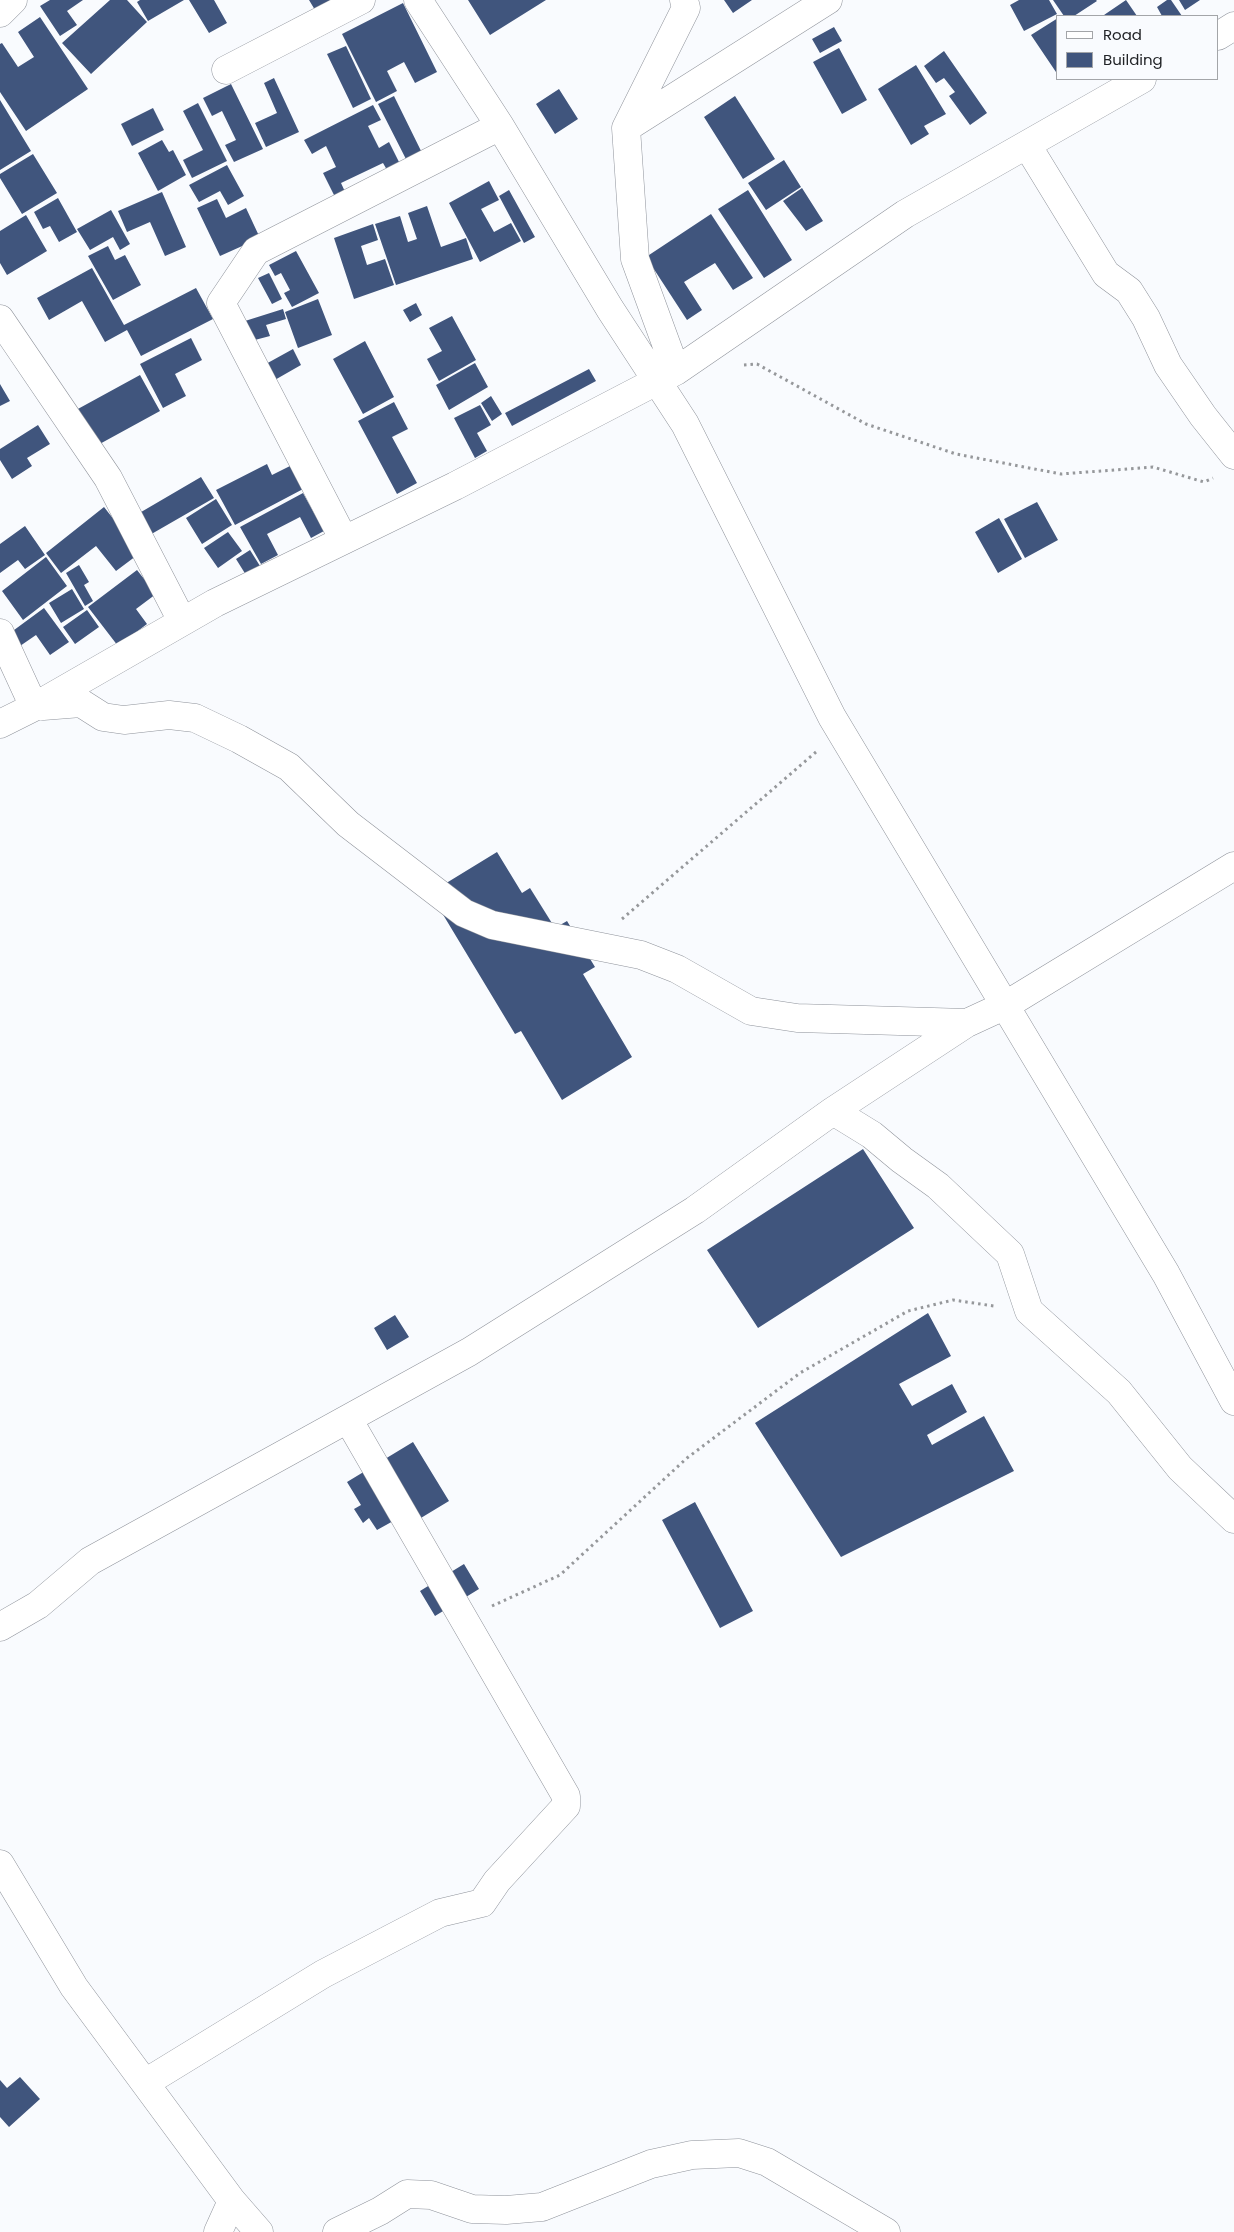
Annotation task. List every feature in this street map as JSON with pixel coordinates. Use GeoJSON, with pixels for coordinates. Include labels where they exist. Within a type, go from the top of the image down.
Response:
{"type":"FeatureCollection","features":[{"type":"Feature","properties":{"kind":"street"},"geometry":{"type":"LineString","coordinates":[[0,13],[12,0]]}},
{"type":"Feature","properties":{"kind":"street"},"geometry":{"type":"LineString","coordinates":[[226,70],[361,0]]}},
{"type":"Feature","properties":{"kind":"street"},"geometry":{"type":"LineString","coordinates":[[418,0],[500,126],[610,310],[666,375]]}},
{"type":"Feature","properties":{"kind":"street"},"geometry":{"type":"LineString","coordinates":[[684,0],[686,8],[626,128],[635,259],[666,375],[685,424],[840,729],[1166,1274],[1234,1401]]}},
{"type":"Feature","properties":{"kind":"street"},"geometry":{"type":"LineString","coordinates":[[626,128],[828,0]]}},
{"type":"Feature","properties":{"kind":"street"},"geometry":{"type":"LineString","coordinates":[[1219,35],[1234,26]]}},
{"type":"Feature","properties":{"kind":"street"},"geometry":{"type":"LineString","coordinates":[[0,724],[34,707],[182,621],[455,486],[666,375],[905,214],[1140,80]]}},
{"type":"Feature","properties":{"kind":"street"},"geometry":{"type":"LineString","coordinates":[[344,540],[221,303],[256,251],[500,126]]}},
{"type":"Feature","properties":{"kind":"street"},"geometry":{"type":"LineString","coordinates":[[1027,145],[1106,274],[1129,291],[1146,318],[1168,365],[1203,416],[1227,465]]}},
{"type":"Feature","properties":{"kind":"street"},"geometry":{"type":"LineString","coordinates":[[0,319],[108,478],[182,621]]}},
{"type":"Feature","properties":{"kind":"street"},"geometry":{"type":"LineString","coordinates":[[0,633],[34,707]]}},
{"type":"Feature","properties":{"kind":"street"},"geometry":{"type":"LineString","coordinates":[[34,707],[81,703],[104,717],[124,720],[169,715],[195,718],[239,739],[289,768],[348,824],[464,913],[492,925],[641,955],[677,969],[751,1011],[797,1018],[967,1022]]}},
{"type":"Feature","properties":{"kind":"street"},"geometry":{"type":"LineString","coordinates":[[0,1627],[38,1605],[90,1561],[469,1352],[687,1215],[833,1110],[967,1022],[1006,1005],[1234,866]]}},
{"type":"Feature","properties":{"kind":"street"},"geometry":{"type":"LineString","coordinates":[[833,1110],[872,1135],[938,1186],[1010,1254],[1028,1311],[1119,1392],[1180,1468],[1234,1519]]}},
{"type":"Feature","properties":{"kind":"street"},"geometry":{"type":"LineString","coordinates":[[145,2083],[323,1974],[440,1913],[482,1902],[497,1882],[566,1806],[566,1796],[348,1418]]}},
{"type":"Feature","properties":{"kind":"street"},"geometry":{"type":"LineString","coordinates":[[0,1864],[74,1987],[232,2201],[259,2232]]}},
{"type":"Feature","properties":{"kind":"street"},"geometry":{"type":"LineString","coordinates":[[337,2232],[380,2211],[408,2194],[431,2195],[472,2209],[506,2210],[542,2207],[651,2164],[692,2155],[739,2153],[767,2162],[886,2232]]}},
{"type":"Feature","properties":{"kind":"street"},"geometry":{"type":"LineString","coordinates":[[218,2232],[232,2201]]}},
{"type":"Feature","properties":{"kind":"path"},"geometry":{"type":"LineString","coordinates":[[739,365],[757,364],[866,424],[956,454],[1061,474],[1153,467],[1204,482],[1227,465]]}},
{"type":"Feature","properties":{"kind":"path"},"geometry":{"type":"LineString","coordinates":[[591,946],[798,768],[840,729]]}},
{"type":"Feature","properties":{"kind":"path"},"geometry":{"type":"LineString","coordinates":[[464,1619],[560,1575],[687,1458],[800,1374],[908,1311],[953,1300],[1028,1311]]}},
{"type":"Feature","properties":{"kind":"building"},"geometry":{"type":"Polygon","coordinates":[[[50,0],[83,0],[67,11],[77,25],[60,36],[40,6],[50,0]]]}},
{"type":"Feature","properties":{"kind":"building"},"geometry":{"type":"Polygon","coordinates":[[[110,0],[127,0],[147,22],[91,74],[62,43],[110,0]]]}},
{"type":"Feature","properties":{"kind":"building"},"geometry":{"type":"Polygon","coordinates":[[[140,0],[184,0],[148,21],[137,2],[140,0]]]}},
{"type":"Feature","properties":{"kind":"building"},"geometry":{"type":"Polygon","coordinates":[[[189,0],[214,0],[227,23],[209,33],[189,0]]]}},
{"type":"Feature","properties":{"kind":"building"},"geometry":{"type":"Polygon","coordinates":[[[309,0],[332,0],[315,10],[309,0]]]}},
{"type":"Feature","properties":{"kind":"building"},"geometry":{"type":"Polygon","coordinates":[[[468,0],[546,0],[490,35],[468,0]]]}},
{"type":"Feature","properties":{"kind":"building"},"geometry":{"type":"Polygon","coordinates":[[[724,0],[752,0],[733,13],[724,0]]]}},
{"type":"Feature","properties":{"kind":"building"},"geometry":{"type":"Polygon","coordinates":[[[1019,0],[1049,0],[1057,14],[1024,31],[1010,5],[1019,0]]]}},
{"type":"Feature","properties":{"kind":"building"},"geometry":{"type":"Polygon","coordinates":[[[1053,0],[1097,1],[1076,15],[1063,15],[1053,0]]]}},
{"type":"Feature","properties":{"kind":"building"},"geometry":{"type":"Polygon","coordinates":[[[1126,0],[1136,15],[1104,15],[1126,0]]]}},
{"type":"Feature","properties":{"kind":"building"},"geometry":{"type":"Polygon","coordinates":[[[1167,0],[1171,0],[1181,15],[1161,15],[1157,7],[1167,0]]]}},
{"type":"Feature","properties":{"kind":"building"},"geometry":{"type":"Polygon","coordinates":[[[1179,0],[1200,0],[1185,10],[1179,0]]]}},
{"type":"Feature","properties":{"kind":"building"},"geometry":{"type":"Polygon","coordinates":[[[403,3],[437,72],[415,83],[404,62],[387,71],[397,91],[376,102],[342,34],[403,3]]]}},
{"type":"Feature","properties":{"kind":"building"},"geometry":{"type":"Polygon","coordinates":[[[40,17],[88,89],[26,131],[0,92],[0,44],[2,43],[18,67],[34,57],[18,32],[40,17]]]}},
{"type":"Feature","properties":{"kind":"building"},"geometry":{"type":"Polygon","coordinates":[[[1056,19],[1056,72],[1031,35],[1056,19]]]}},
{"type":"Feature","properties":{"kind":"building"},"geometry":{"type":"Polygon","coordinates":[[[834,27],[842,41],[820,53],[812,39],[834,27]]]}},
{"type":"Feature","properties":{"kind":"building"},"geometry":{"type":"Polygon","coordinates":[[[346,46],[371,99],[353,108],[327,54],[346,46]]]}},
{"type":"Feature","properties":{"kind":"building"},"geometry":{"type":"Polygon","coordinates":[[[839,48],[867,100],[842,114],[813,62],[839,48]]]}},
{"type":"Feature","properties":{"kind":"building"},"geometry":{"type":"Polygon","coordinates":[[[944,51],[987,113],[970,125],[949,96],[955,92],[944,78],[936,83],[924,66],[944,51]]]}},
{"type":"Feature","properties":{"kind":"building"},"geometry":{"type":"Polygon","coordinates":[[[916,65],[946,114],[924,126],[929,134],[911,145],[878,89],[916,65]]]}},
{"type":"Feature","properties":{"kind":"building"},"geometry":{"type":"Polygon","coordinates":[[[274,78],[299,132],[266,147],[255,123],[277,113],[264,83],[274,78]]]}},
{"type":"Feature","properties":{"kind":"building"},"geometry":{"type":"Polygon","coordinates":[[[231,84],[263,149],[234,162],[225,145],[236,140],[222,111],[212,116],[203,98],[231,84]]]}},
{"type":"Feature","properties":{"kind":"building"},"geometry":{"type":"Polygon","coordinates":[[[559,89],[578,119],[555,134],[536,104],[559,89]]]}},
{"type":"Feature","properties":{"kind":"building"},"geometry":{"type":"Polygon","coordinates":[[[394,96],[425,159],[410,167],[378,104],[394,96]]]}},
{"type":"Feature","properties":{"kind":"building"},"geometry":{"type":"Polygon","coordinates":[[[735,96],[775,159],[743,179],[704,117],[735,96]]]}},
{"type":"Feature","properties":{"kind":"building"},"geometry":{"type":"Polygon","coordinates":[[[0,100],[31,151],[0,170],[0,100]]]}},
{"type":"Feature","properties":{"kind":"building"},"geometry":{"type":"Polygon","coordinates":[[[198,103],[227,161],[192,178],[183,160],[203,150],[183,111],[198,103]]]}},
{"type":"Feature","properties":{"kind":"building"},"geometry":{"type":"Polygon","coordinates":[[[373,105],[381,120],[368,126],[379,148],[389,142],[400,164],[387,170],[383,163],[341,183],[347,196],[337,201],[323,173],[336,167],[326,146],[312,154],[304,140],[373,105]]]}},
{"type":"Feature","properties":{"kind":"building"},"geometry":{"type":"Polygon","coordinates":[[[153,108],[164,130],[132,146],[121,124],[153,108]]]}},
{"type":"Feature","properties":{"kind":"building"},"geometry":{"type":"Polygon","coordinates":[[[162,140],[169,152],[173,150],[186,175],[158,191],[138,153],[162,140]]]}},
{"type":"Feature","properties":{"kind":"building"},"geometry":{"type":"Polygon","coordinates":[[[33,154],[57,193],[22,214],[0,178],[0,174],[33,154]]]}},
{"type":"Feature","properties":{"kind":"building"},"geometry":{"type":"Polygon","coordinates":[[[784,160],[801,187],[766,210],[748,183],[784,160]]]}},
{"type":"Feature","properties":{"kind":"building"},"geometry":{"type":"Polygon","coordinates":[[[227,165],[244,196],[228,205],[220,191],[199,202],[189,185],[227,165]]]}},
{"type":"Feature","properties":{"kind":"building"},"geometry":{"type":"Polygon","coordinates":[[[489,181],[499,200],[481,209],[494,232],[511,223],[521,241],[480,262],[449,203],[489,181]]]}},
{"type":"Feature","properties":{"kind":"building"},"geometry":{"type":"Polygon","coordinates":[[[802,188],[823,221],[806,231],[783,201],[802,188]]]}},
{"type":"Feature","properties":{"kind":"building"},"geometry":{"type":"Polygon","coordinates":[[[509,190],[535,237],[524,243],[499,196],[509,190]]]}},
{"type":"Feature","properties":{"kind":"building"},"geometry":{"type":"Polygon","coordinates":[[[748,190],[792,260],[764,278],[718,209],[748,190]]]}},
{"type":"Feature","properties":{"kind":"building"},"geometry":{"type":"Polygon","coordinates":[[[162,192],[186,247],[165,256],[150,222],[127,232],[118,211],[162,192]]]}},
{"type":"Feature","properties":{"kind":"building"},"geometry":{"type":"Polygon","coordinates":[[[58,198],[77,232],[59,242],[50,226],[43,229],[34,212],[58,198]]]}},
{"type":"Feature","properties":{"kind":"building"},"geometry":{"type":"Polygon","coordinates":[[[217,199],[226,218],[246,208],[260,238],[220,256],[197,208],[217,199]]]}},
{"type":"Feature","properties":{"kind":"building"},"geometry":{"type":"Polygon","coordinates":[[[427,206],[441,247],[466,238],[473,259],[396,285],[375,224],[400,216],[408,242],[417,239],[408,213],[427,206]]]}},
{"type":"Feature","properties":{"kind":"building"},"geometry":{"type":"Polygon","coordinates":[[[111,210],[130,244],[120,250],[113,237],[90,250],[77,229],[111,210]]]}},
{"type":"Feature","properties":{"kind":"building"},"geometry":{"type":"Polygon","coordinates":[[[711,214],[753,278],[733,290],[715,263],[684,282],[702,310],[687,320],[646,257],[711,214]]]}},
{"type":"Feature","properties":{"kind":"building"},"geometry":{"type":"Polygon","coordinates":[[[26,215],[47,251],[7,275],[0,263],[0,231],[26,215]]]}},
{"type":"Feature","properties":{"kind":"building"},"geometry":{"type":"Polygon","coordinates":[[[373,224],[378,240],[361,246],[367,265],[385,259],[394,285],[354,299],[334,238],[373,224]]]}},
{"type":"Feature","properties":{"kind":"building"},"geometry":{"type":"Polygon","coordinates":[[[108,246],[115,260],[125,255],[141,285],[113,300],[88,256],[108,246]]]}},
{"type":"Feature","properties":{"kind":"building"},"geometry":{"type":"Polygon","coordinates":[[[296,251],[319,293],[292,307],[284,293],[290,290],[281,273],[275,276],[269,265],[296,251]]]}},
{"type":"Feature","properties":{"kind":"building"},"geometry":{"type":"Polygon","coordinates":[[[92,268],[124,325],[196,288],[213,319],[141,356],[127,330],[105,342],[82,301],[49,320],[37,298],[92,268]]]}},
{"type":"Feature","properties":{"kind":"building"},"geometry":{"type":"Polygon","coordinates":[[[269,273],[282,299],[272,304],[258,278],[269,273]]]}},
{"type":"Feature","properties":{"kind":"building"},"geometry":{"type":"Polygon","coordinates":[[[318,299],[332,335],[298,348],[285,312],[318,299]]]}},
{"type":"Feature","properties":{"kind":"building"},"geometry":{"type":"Polygon","coordinates":[[[416,303],[422,315],[410,322],[403,310],[416,303]]]}},
{"type":"Feature","properties":{"kind":"building"},"geometry":{"type":"Polygon","coordinates":[[[283,309],[286,319],[266,325],[270,336],[251,341],[245,321],[283,309]]]}},
{"type":"Feature","properties":{"kind":"building"},"geometry":{"type":"Polygon","coordinates":[[[452,316],[476,360],[439,381],[427,359],[442,351],[429,328],[452,316]]]}},
{"type":"Feature","properties":{"kind":"building"},"geometry":{"type":"Polygon","coordinates":[[[191,338],[202,360],[175,374],[186,396],[163,408],[140,364],[191,338]]]}},
{"type":"Feature","properties":{"kind":"building"},"geometry":{"type":"Polygon","coordinates":[[[365,341],[394,397],[363,414],[333,359],[365,341]]]}},
{"type":"Feature","properties":{"kind":"building"},"geometry":{"type":"Polygon","coordinates":[[[293,349],[301,365],[273,381],[264,365],[293,349]]]}},
{"type":"Feature","properties":{"kind":"building"},"geometry":{"type":"Polygon","coordinates":[[[475,363],[488,387],[449,410],[436,385],[475,363]]]}},
{"type":"Feature","properties":{"kind":"building"},"geometry":{"type":"Polygon","coordinates":[[[589,369],[596,381],[512,426],[505,413],[589,369]]]}},
{"type":"Feature","properties":{"kind":"building"},"geometry":{"type":"Polygon","coordinates":[[[140,375],[160,411],[96,446],[76,410],[140,375]]]}},
{"type":"Feature","properties":{"kind":"building"},"geometry":{"type":"Polygon","coordinates":[[[0,384],[10,401],[0,406],[0,384]]]}},
{"type":"Feature","properties":{"kind":"building"},"geometry":{"type":"Polygon","coordinates":[[[491,396],[502,414],[492,421],[481,403],[491,396]]]}},
{"type":"Feature","properties":{"kind":"building"},"geometry":{"type":"Polygon","coordinates":[[[394,402],[408,429],[392,437],[417,483],[397,494],[358,421],[394,402]]]}},
{"type":"Feature","properties":{"kind":"building"},"geometry":{"type":"Polygon","coordinates":[[[480,405],[491,425],[477,433],[487,451],[475,458],[454,418],[480,405]]]}},
{"type":"Feature","properties":{"kind":"building"},"geometry":{"type":"Polygon","coordinates":[[[38,425],[50,444],[27,458],[32,466],[12,479],[0,460],[0,449],[38,425]]]}},
{"type":"Feature","properties":{"kind":"building"},"geometry":{"type":"Polygon","coordinates":[[[267,464],[272,475],[292,465],[305,488],[235,525],[216,490],[267,464]]]}},
{"type":"Feature","properties":{"kind":"building"},"geometry":{"type":"Polygon","coordinates":[[[201,477],[214,498],[148,536],[136,515],[201,477]]]}},
{"type":"Feature","properties":{"kind":"building"},"geometry":{"type":"Polygon","coordinates":[[[303,493],[324,531],[311,538],[300,517],[267,534],[278,555],[261,564],[240,527],[303,493]]]}},
{"type":"Feature","properties":{"kind":"building"},"geometry":{"type":"Polygon","coordinates":[[[216,499],[232,525],[202,544],[186,518],[216,499]]]}},
{"type":"Feature","properties":{"kind":"building"},"geometry":{"type":"Polygon","coordinates":[[[1037,502],[1058,540],[1025,558],[1004,519],[1037,502]]]}},
{"type":"Feature","properties":{"kind":"building"},"geometry":{"type":"Polygon","coordinates":[[[104,507],[140,553],[116,571],[96,546],[61,573],[46,553],[104,507]]]}},
{"type":"Feature","properties":{"kind":"building"},"geometry":{"type":"Polygon","coordinates":[[[999,518],[1022,559],[998,573],[975,532],[999,518]]]}},
{"type":"Feature","properties":{"kind":"building"},"geometry":{"type":"Polygon","coordinates":[[[25,526],[45,555],[25,569],[18,560],[0,573],[0,544],[25,526]]]}},
{"type":"Feature","properties":{"kind":"building"},"geometry":{"type":"Polygon","coordinates":[[[228,532],[242,551],[218,568],[204,548],[228,532]]]}},
{"type":"Feature","properties":{"kind":"building"},"geometry":{"type":"Polygon","coordinates":[[[250,550],[260,566],[246,575],[236,559],[250,550]]]}},
{"type":"Feature","properties":{"kind":"building"},"geometry":{"type":"Polygon","coordinates":[[[46,557],[67,586],[23,620],[2,591],[46,557]]]}},
{"type":"Feature","properties":{"kind":"building"},"geometry":{"type":"Polygon","coordinates":[[[79,565],[89,582],[84,585],[93,601],[85,606],[66,573],[79,565]]]}},
{"type":"Feature","properties":{"kind":"building"},"geometry":{"type":"Polygon","coordinates":[[[137,570],[156,594],[136,609],[147,624],[118,646],[88,607],[137,570]]]}},
{"type":"Feature","properties":{"kind":"building"},"geometry":{"type":"Polygon","coordinates":[[[72,589],[84,609],[61,623],[49,603],[72,589]]]}},
{"type":"Feature","properties":{"kind":"building"},"geometry":{"type":"Polygon","coordinates":[[[44,608],[69,642],[50,655],[36,635],[20,646],[10,633],[44,608]]]}},
{"type":"Feature","properties":{"kind":"building"},"geometry":{"type":"Polygon","coordinates":[[[87,610],[99,627],[75,644],[63,627],[87,610]]]}},
{"type":"Feature","properties":{"kind":"building"},"geometry":{"type":"Polygon","coordinates":[[[497,852],[522,893],[530,888],[555,928],[567,921],[595,967],[583,974],[632,1057],[562,1100],[521,1031],[515,1034],[430,893],[497,852]]]}},
{"type":"Feature","properties":{"kind":"building"},"geometry":{"type":"Polygon","coordinates":[[[863,1149],[914,1228],[758,1328],[707,1250],[863,1149]]]}},
{"type":"Feature","properties":{"kind":"building"},"geometry":{"type":"Polygon","coordinates":[[[928,1313],[951,1356],[899,1384],[912,1406],[952,1384],[967,1412],[927,1435],[932,1445],[984,1416],[1014,1471],[841,1557],[755,1423],[928,1313]]]}},
{"type":"Feature","properties":{"kind":"building"},"geometry":{"type":"Polygon","coordinates":[[[395,1315],[409,1337],[387,1350],[374,1328],[395,1315]]]}},
{"type":"Feature","properties":{"kind":"building"},"geometry":{"type":"Polygon","coordinates":[[[413,1442],[449,1501],[401,1530],[395,1520],[377,1530],[369,1518],[363,1523],[354,1509],[361,1505],[347,1482],[413,1442]]]}},
{"type":"Feature","properties":{"kind":"building"},"geometry":{"type":"Polygon","coordinates":[[[695,1502],[753,1611],[720,1628],[662,1520],[695,1502]]]}},
{"type":"Feature","properties":{"kind":"building"},"geometry":{"type":"Polygon","coordinates":[[[464,1564],[479,1589],[435,1616],[420,1591],[464,1564]]]}},
{"type":"Feature","properties":{"kind":"building"},"geometry":{"type":"Polygon","coordinates":[[[20,2077],[40,2099],[9,2127],[0,2117],[0,2080],[7,2088],[20,2077]]]}}]}
